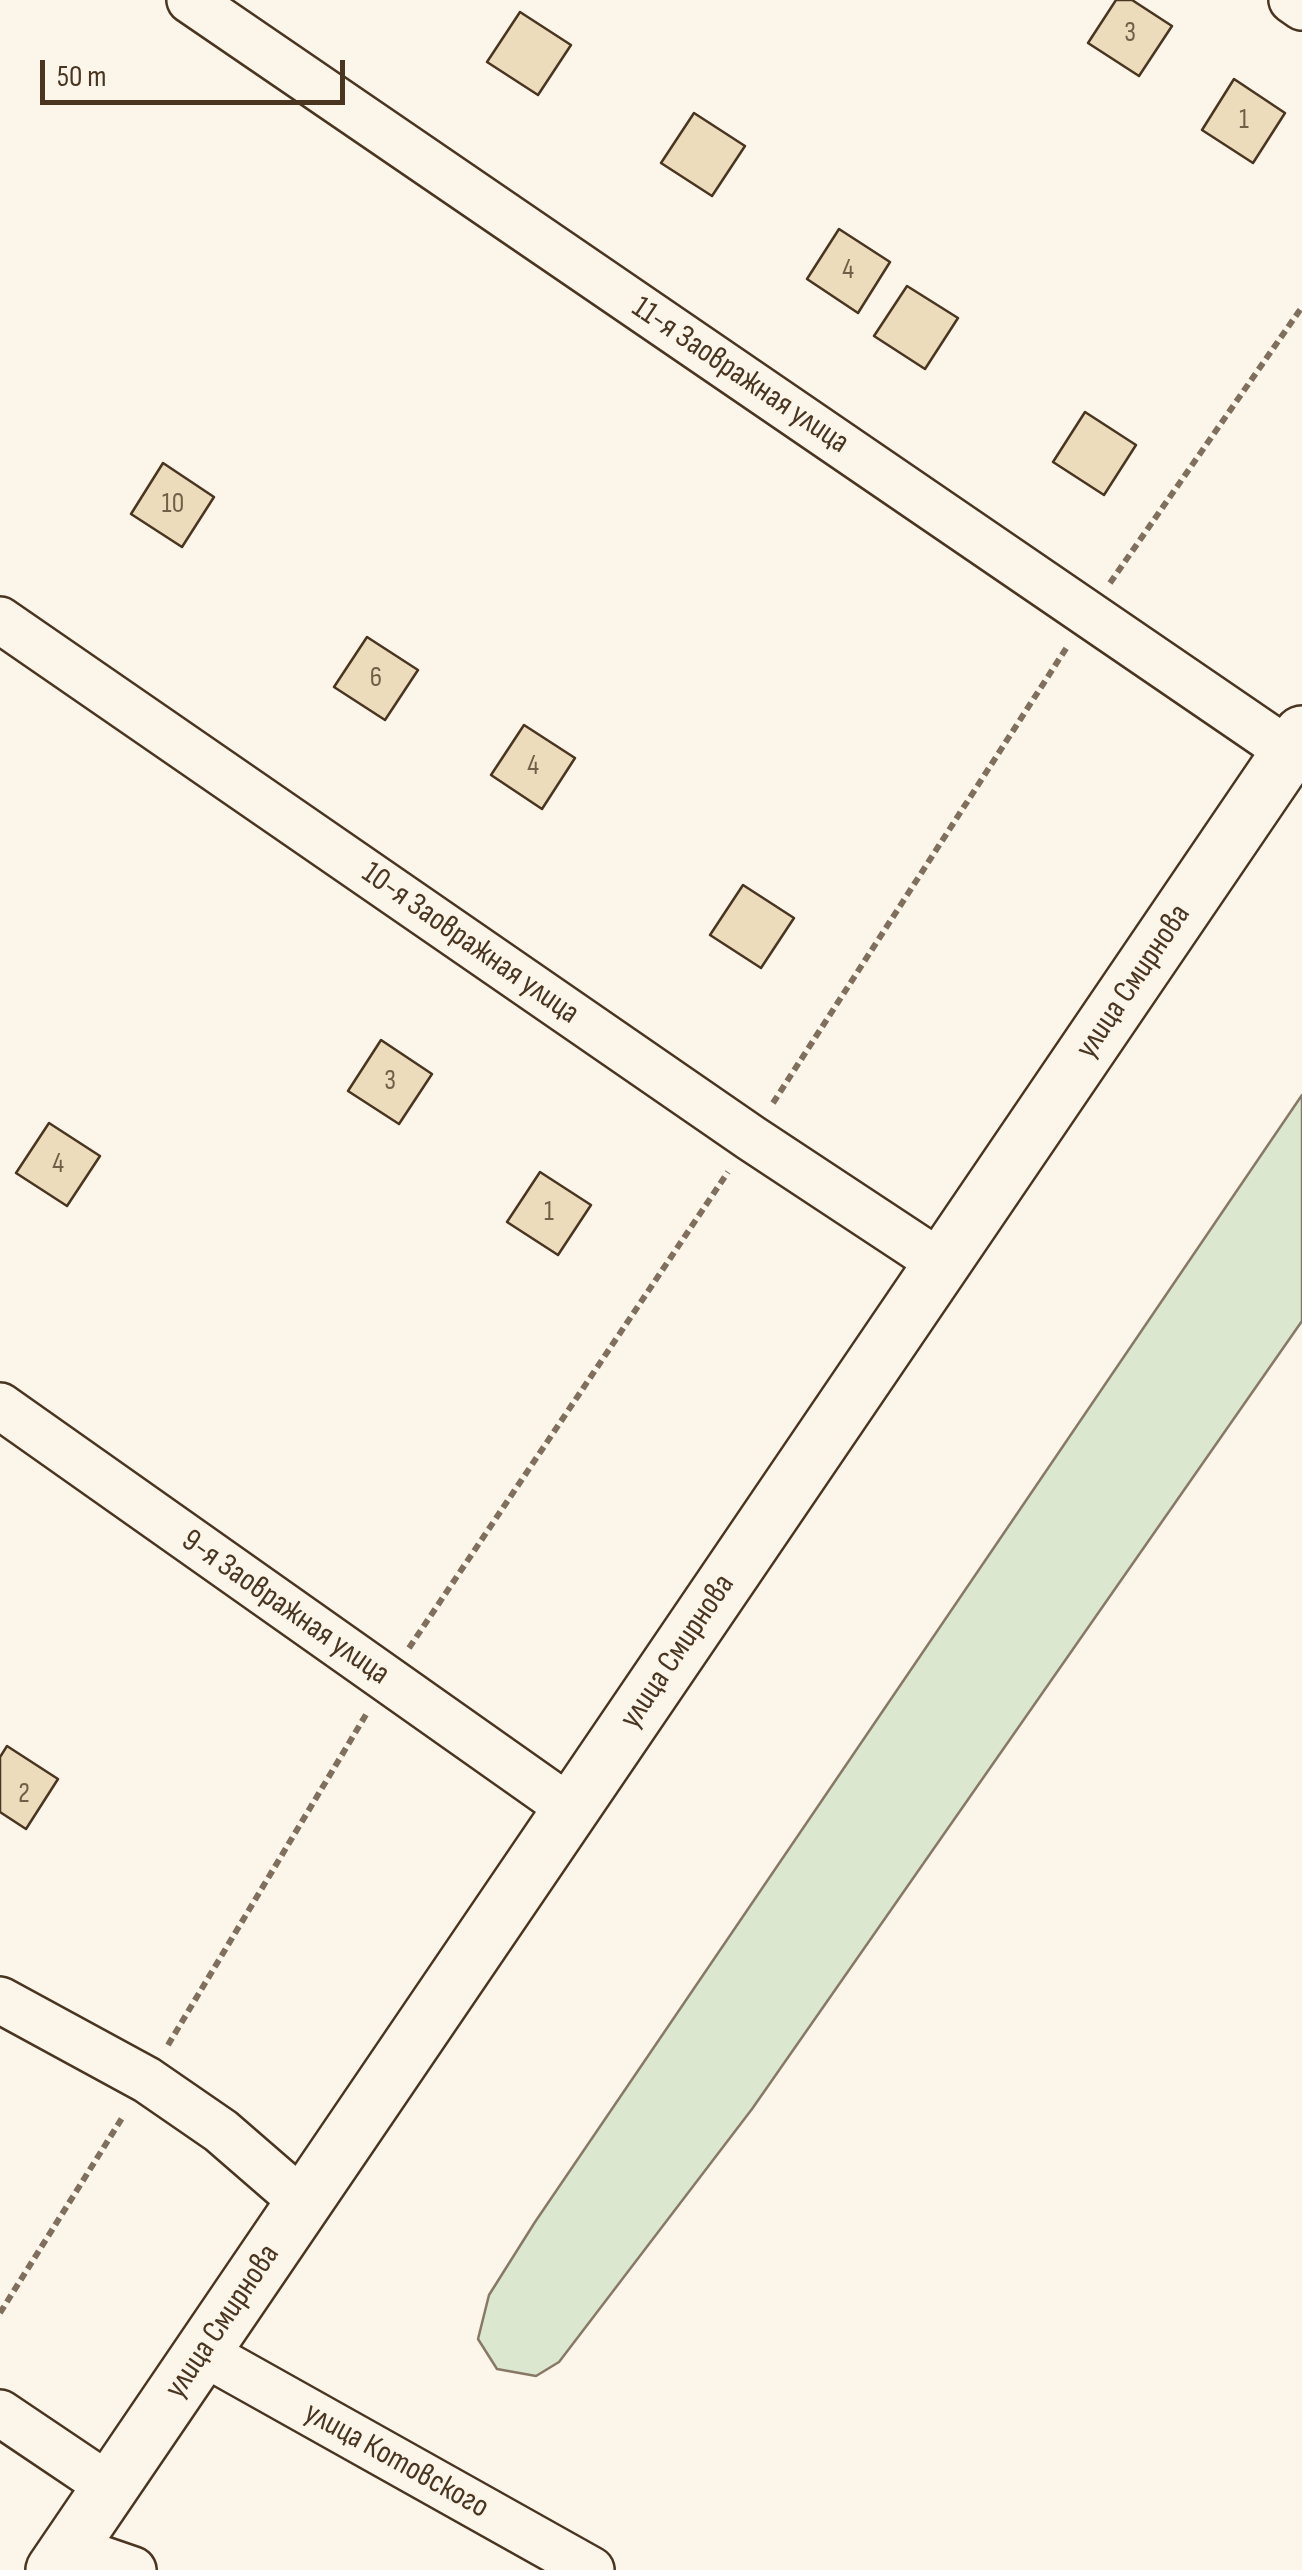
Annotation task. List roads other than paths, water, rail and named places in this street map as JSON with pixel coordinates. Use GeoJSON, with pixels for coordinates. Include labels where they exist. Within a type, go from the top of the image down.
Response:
{"type":"FeatureCollection","features":[{"type":"Feature","properties":{"kind":"main road","name":"улица Смирнова"},"geometry":{"type":"LineString","coordinates":[[61,2559],[1296,743]]}},
{"type":"Feature","properties":{"kind":"street","name":"11-я Заовражная улица"},"geometry":{"type":"LineString","coordinates":[[190,0],[1088,614],[1296,743]]}},
{"type":"Feature","properties":{"kind":"street"},"geometry":{"type":"LineString","coordinates":[[1292,0],[1302,7]]}},
{"type":"Feature","properties":{"kind":"street","name":"10-я Заовражная улица"},"geometry":{"type":"LineString","coordinates":[[0,620],[751,1138],[942,1264]]}},
{"type":"Feature","properties":{"kind":"street","name":"9-я Заовражная улица"},"geometry":{"type":"LineString","coordinates":[[0,1406],[571,1809]]}},
{"type":"Feature","properties":{"kind":"street"},"geometry":{"type":"LineString","coordinates":[[0,2000],[147,2080],[221,2131],[304,2202]]}},
{"type":"Feature","properties":{"kind":"street","name":"улица Котовского"},"geometry":{"type":"LineString","coordinates":[[202,2352],[591,2570]]}},
{"type":"Feature","properties":{"kind":"street"},"geometry":{"type":"LineString","coordinates":[[0,2412],[110,2488]]}},
{"type":"Feature","properties":{"kind":"street"},"geometry":{"type":"LineString","coordinates":[[61,2559],[133,2570]]}}]}
